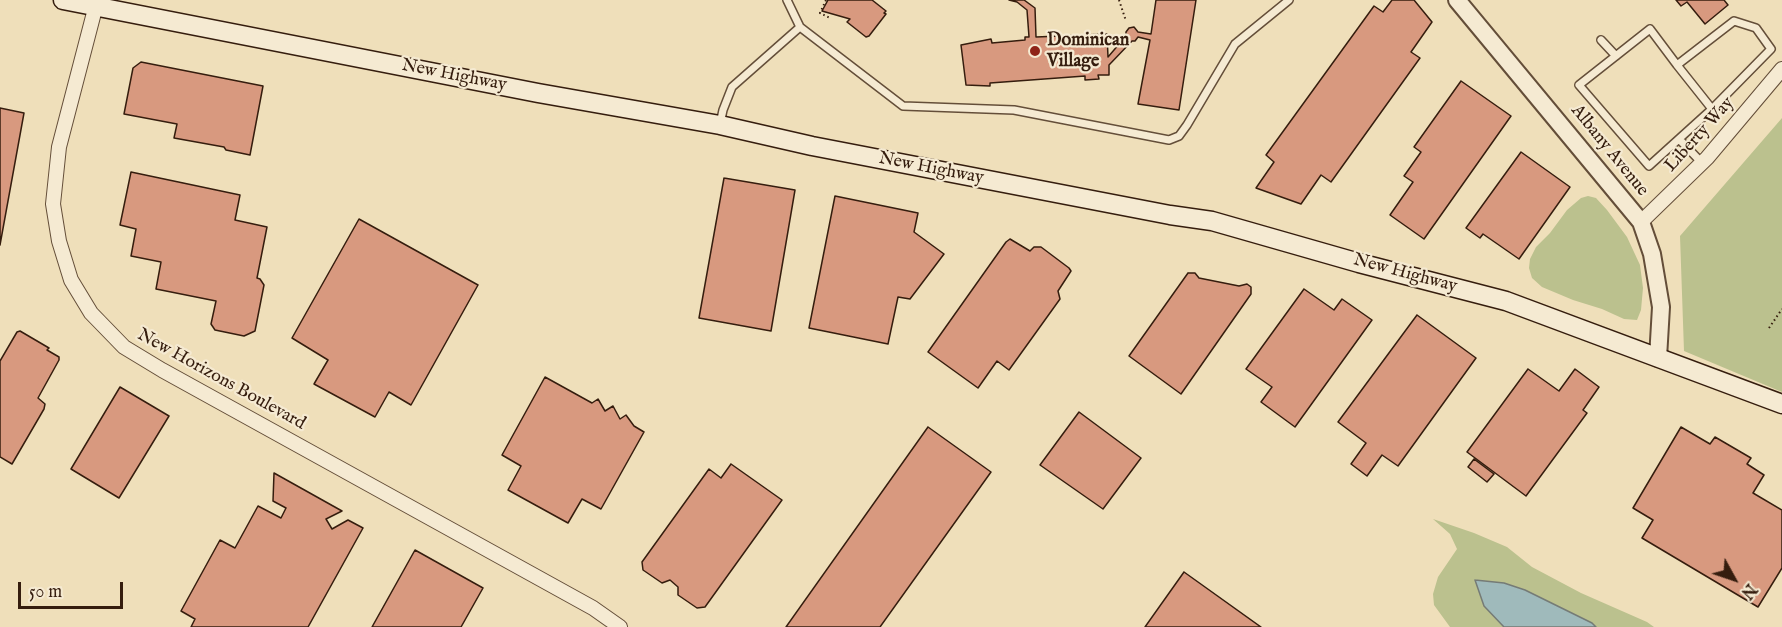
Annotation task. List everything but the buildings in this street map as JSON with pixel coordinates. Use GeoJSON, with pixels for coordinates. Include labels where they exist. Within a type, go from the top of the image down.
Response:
{"type":"FeatureCollection","features":[{"type":"Feature","properties":{"kind":"main road","name":"New Highway"},"geometry":{"type":"LineString","coordinates":[[63,0],[1170,215],[1212,221],[1359,263],[1506,301],[1782,404]]}},
{"type":"Feature","properties":{"kind":"street","name":"Albany Avenue"},"geometry":{"type":"LineString","coordinates":[[1457,0],[1641,222],[1652,254],[1661,307],[1658,358]]}},
{"type":"Feature","properties":{"kind":"street","name":"New Horizons Boulevard"},"geometry":{"type":"LineString","coordinates":[[96,5],[59,147],[53,204],[58,242],[71,280],[91,313],[124,347],[162,370],[593,608],[620,627]]}},
{"type":"Feature","properties":{"kind":"street","name":"Liberty Way"},"geometry":{"type":"LineString","coordinates":[[1641,222],[1702,163],[1782,69]]}},
{"type":"Feature","properties":{"kind":"lane"},"geometry":{"type":"LineString","coordinates":[[788,0],[800,27],[903,106],[1014,110],[1169,140],[1179,136],[1187,125],[1235,44],[1289,0]]}},
{"type":"Feature","properties":{"kind":"lane"},"geometry":{"type":"LineString","coordinates":[[1677,65],[1734,21],[1756,28],[1771,49],[1712,109],[1649,166],[1579,85],[1650,29],[1677,65],[1712,109]]}},
{"type":"Feature","properties":{"kind":"lane"},"geometry":{"type":"LineString","coordinates":[[720,126],[723,110],[732,87],[800,27]]}},
{"type":"Feature","properties":{"kind":"lane"},"geometry":{"type":"LineString","coordinates":[[1601,40],[1616,56]]}},
{"type":"Feature","properties":{"kind":"lane"},"geometry":{"type":"LineString","coordinates":[[1679,139],[1702,163]]}},
{"type":"Feature","properties":{"kind":"path"},"geometry":{"type":"LineString","coordinates":[[826,0],[820,13],[830,18]]}},
{"type":"Feature","properties":{"kind":"path"},"geometry":{"type":"LineString","coordinates":[[1119,0],[1126,21]]}},
{"type":"Feature","properties":{"kind":"path"},"geometry":{"type":"LineString","coordinates":[[1768,328],[1782,309]]}},
{"type":"Feature","properties":{"kind":"green space"},"geometry":{"type":"Polygon","coordinates":[[[1782,118],[1782,392],[1684,351],[1680,236],[1782,118]]]}},
{"type":"Feature","properties":{"kind":"green space"},"geometry":{"type":"Polygon","coordinates":[[[1588,196],[1596,198],[1607,210],[1627,237],[1640,265],[1643,288],[1641,310],[1637,320],[1624,319],[1573,300],[1542,287],[1532,278],[1529,268],[1530,259],[1536,247],[1567,210],[1581,198],[1588,196]]]}},
{"type":"Feature","properties":{"kind":"green space"},"geometry":{"type":"Polygon","coordinates":[[[1433,519],[1507,547],[1532,567],[1654,627],[1450,627],[1434,605],[1433,594],[1438,577],[1457,549],[1450,534],[1433,519]]]}},
{"type":"Feature","properties":{"kind":"water"},"geometry":{"type":"Polygon","coordinates":[[[1475,580],[1504,583],[1525,590],[1596,627],[1504,627],[1484,606],[1475,580]]]}},
{"type":"Feature","properties":{"kind":"place","name":"Dominican Village"},"geometry":{"type":"Point","coordinates":[1035,51]}}]}
